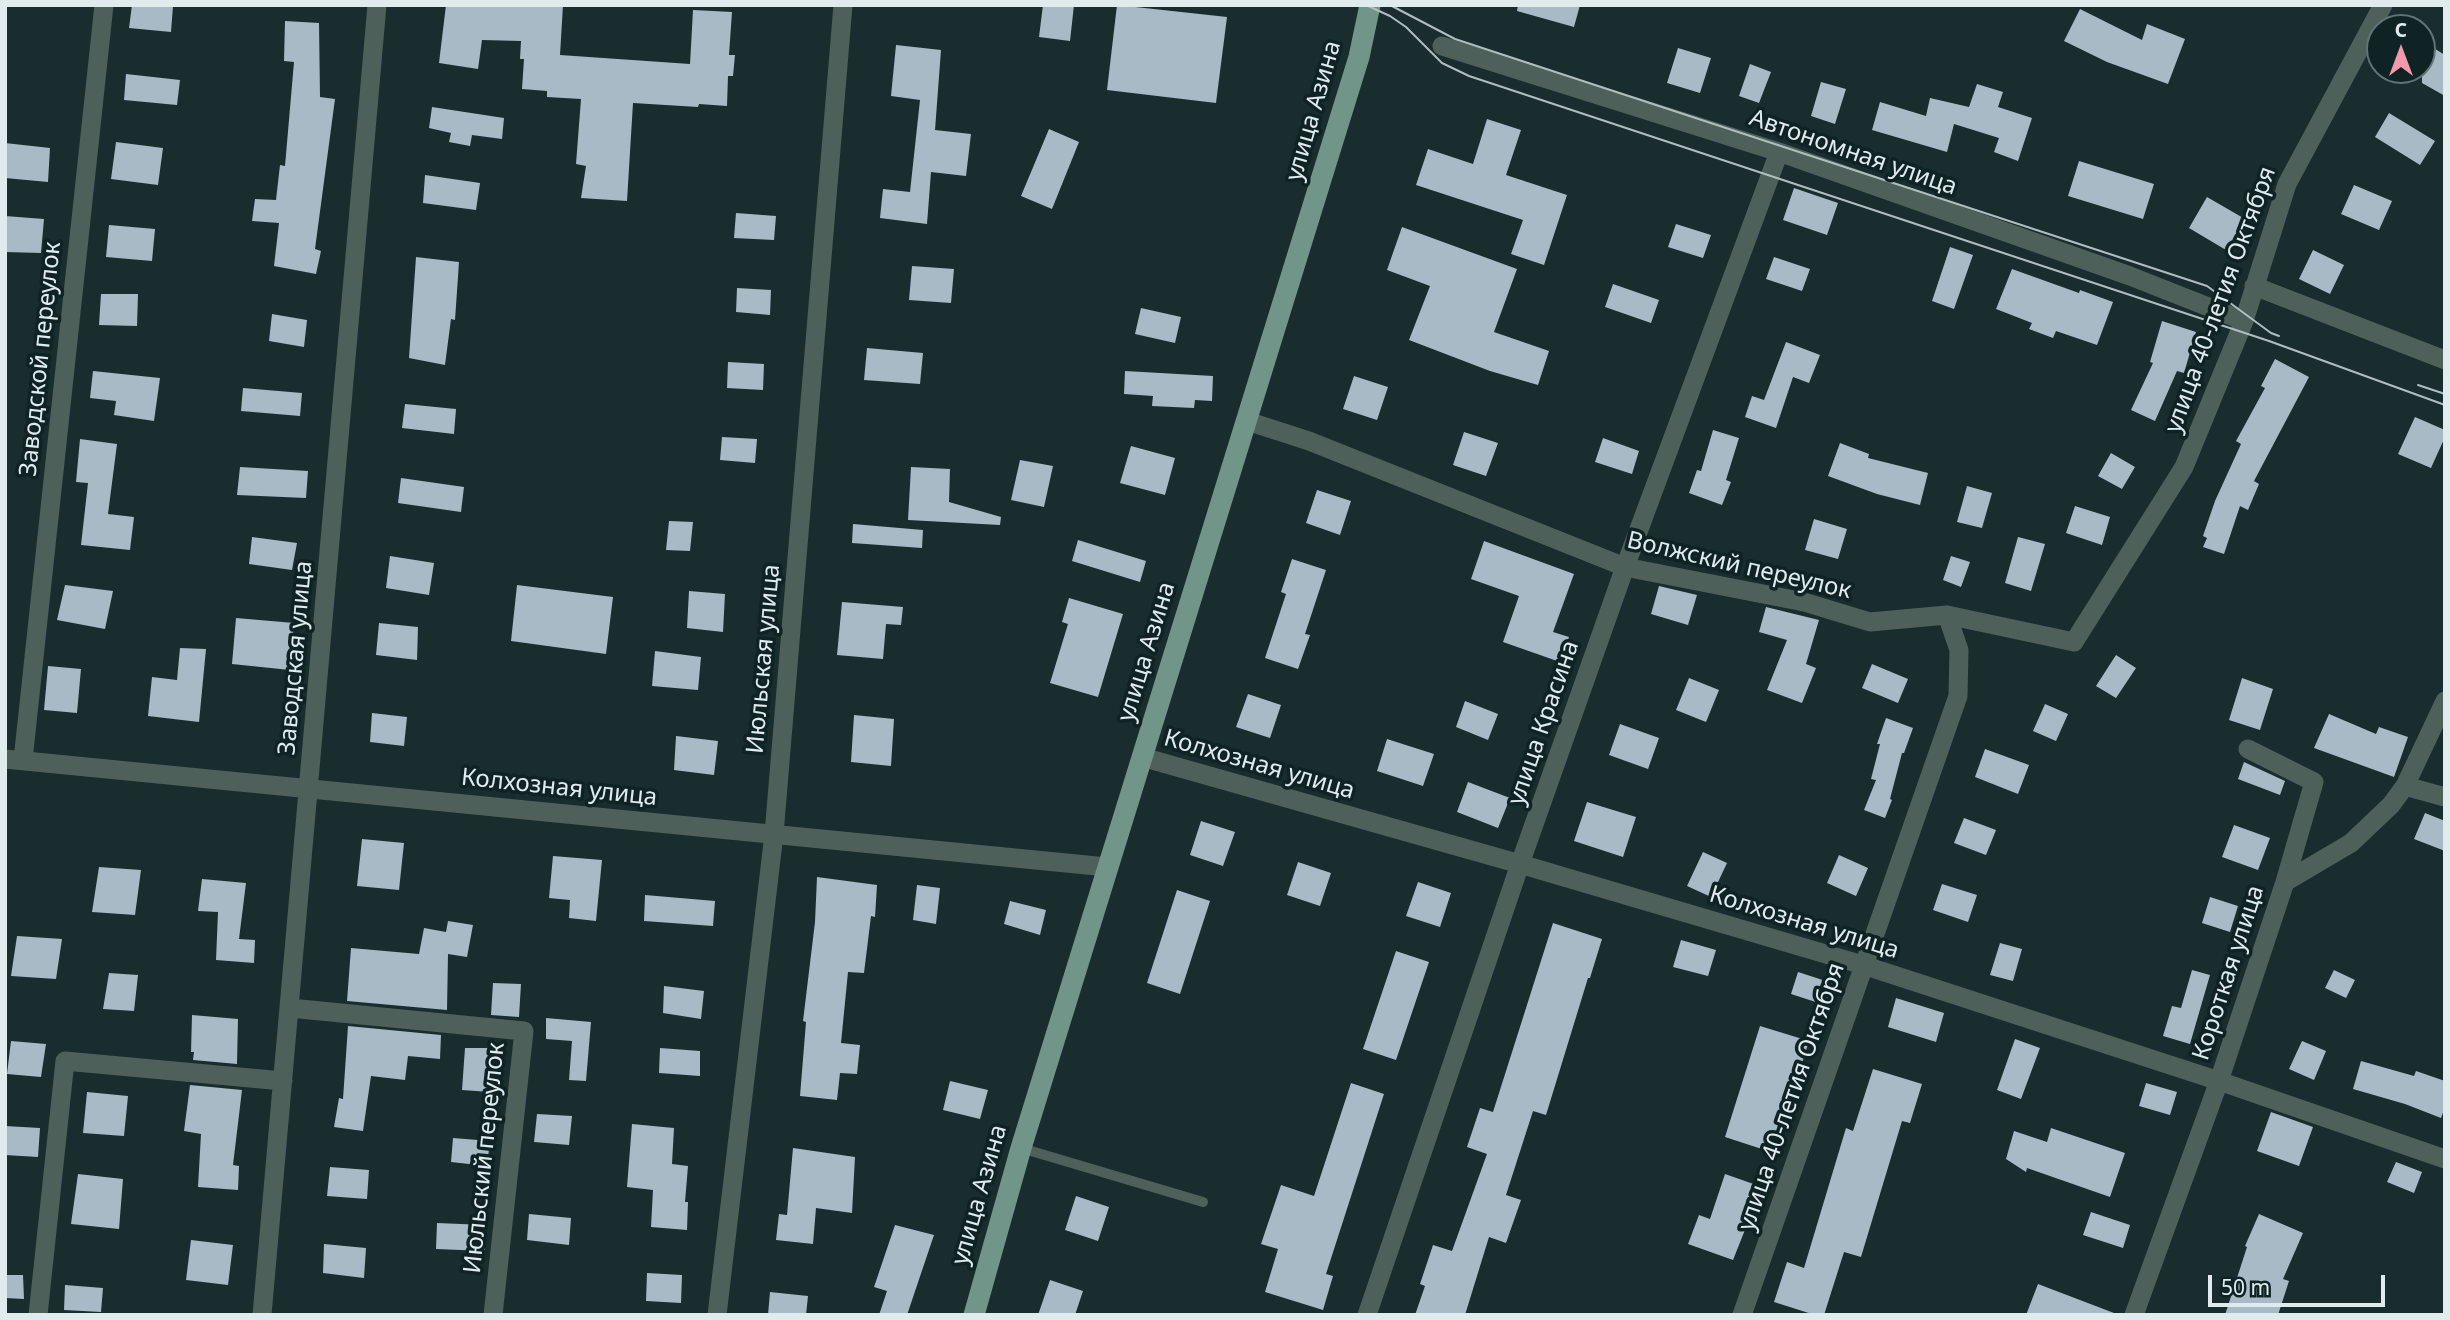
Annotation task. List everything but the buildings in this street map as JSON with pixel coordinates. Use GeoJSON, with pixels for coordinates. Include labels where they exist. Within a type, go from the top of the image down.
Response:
{"type":"FeatureCollection","features":[{"type":"Feature","properties":{"kind":"main road","name":"улица Азина"},"geometry":{"type":"LineString","coordinates":[[974,1315],[1021,1148],[1359,57],[1370,5]]}},
{"type":"Feature","properties":{"kind":"street","name":"Заводской переулок"},"geometry":{"type":"LineString","coordinates":[[14,760],[104,5]]}},
{"type":"Feature","properties":{"kind":"street","name":"Заводская улица"},"geometry":{"type":"LineString","coordinates":[[262,1315],[377,5]]}},
{"type":"Feature","properties":{"kind":"street","name":"Июльская улица"},"geometry":{"type":"LineString","coordinates":[[717,1315],[774,834],[843,5]]}},
{"type":"Feature","properties":{"kind":"street","name":"улица 40-летия Октября"},"geometry":{"type":"LineString","coordinates":[[2074,642],[2184,467],[2244,321],[2287,184],[2382,5]]}},
{"type":"Feature","properties":{"kind":"street","name":"Автономная улица"},"geometry":{"type":"LineString","coordinates":[[1442,47],[1779,152],[2130,276],[2244,321]]}},
{"type":"Feature","properties":{"kind":"street","name":"улица Красина"},"geometry":{"type":"LineString","coordinates":[[1367,1315],[1520,864],[1625,567],[1779,152]]}},
{"type":"Feature","properties":{"kind":"street"},"geometry":{"type":"LineString","coordinates":[[2254,286],[2445,360]]}},
{"type":"Feature","properties":{"kind":"street","name":"Волжский переулок"},"geometry":{"type":"LineString","coordinates":[[1247,421],[1309,442],[1625,567],[1804,602],[1870,622],[1947,615],[2074,642]]}},
{"type":"Feature","properties":{"kind":"street","name":"улица 40-летия Октября"},"geometry":{"type":"LineString","coordinates":[[1742,1315],[1958,696],[1959,650],[1947,615]]}},
{"type":"Feature","properties":{"kind":"street","name":"Короткая улица"},"geometry":{"type":"LineString","coordinates":[[2134,1315],[2219,1081],[2285,882],[2351,843],[2391,804],[2405,786],[2445,701]]}},
{"type":"Feature","properties":{"kind":"street"},"geometry":{"type":"LineString","coordinates":[[2248,749],[2314,782],[2285,882]]}},
{"type":"Feature","properties":{"kind":"street","name":"Колхозная улица"},"geometry":{"type":"LineString","coordinates":[[1142,757],[1863,965],[2219,1081],[2445,1159]]}},
{"type":"Feature","properties":{"kind":"street","name":"Колхозная улица"},"geometry":{"type":"LineString","coordinates":[[14,760],[1107,867]]}},
{"type":"Feature","properties":{"kind":"street"},"geometry":{"type":"LineString","coordinates":[[2405,786],[2445,797]]}},
{"type":"Feature","properties":{"kind":"street","name":"Июльский переулок"},"geometry":{"type":"LineString","coordinates":[[290,1008],[524,1031],[493,1315]]}},
{"type":"Feature","properties":{"kind":"street"},"geometry":{"type":"LineString","coordinates":[[38,1315],[65,1061],[283,1081]]}},
{"type":"Feature","properties":{"kind":"lane"},"geometry":{"type":"LineString","coordinates":[[1021,1148],[1203,1202]]}},
{"type":"Feature","properties":{"kind":"tram line"},"geometry":{"type":"LineString","coordinates":[[1366,5],[1406,27],[1442,63],[1469,76],[2269,341],[2445,405]]}},
{"type":"Feature","properties":{"kind":"tram line"},"geometry":{"type":"LineString","coordinates":[[1390,5],[1455,39],[2207,286],[2279,336]]}},
{"type":"Feature","properties":{"kind":"tram line"},"geometry":{"type":"LineString","coordinates":[[2418,385],[2445,394]]}}]}
